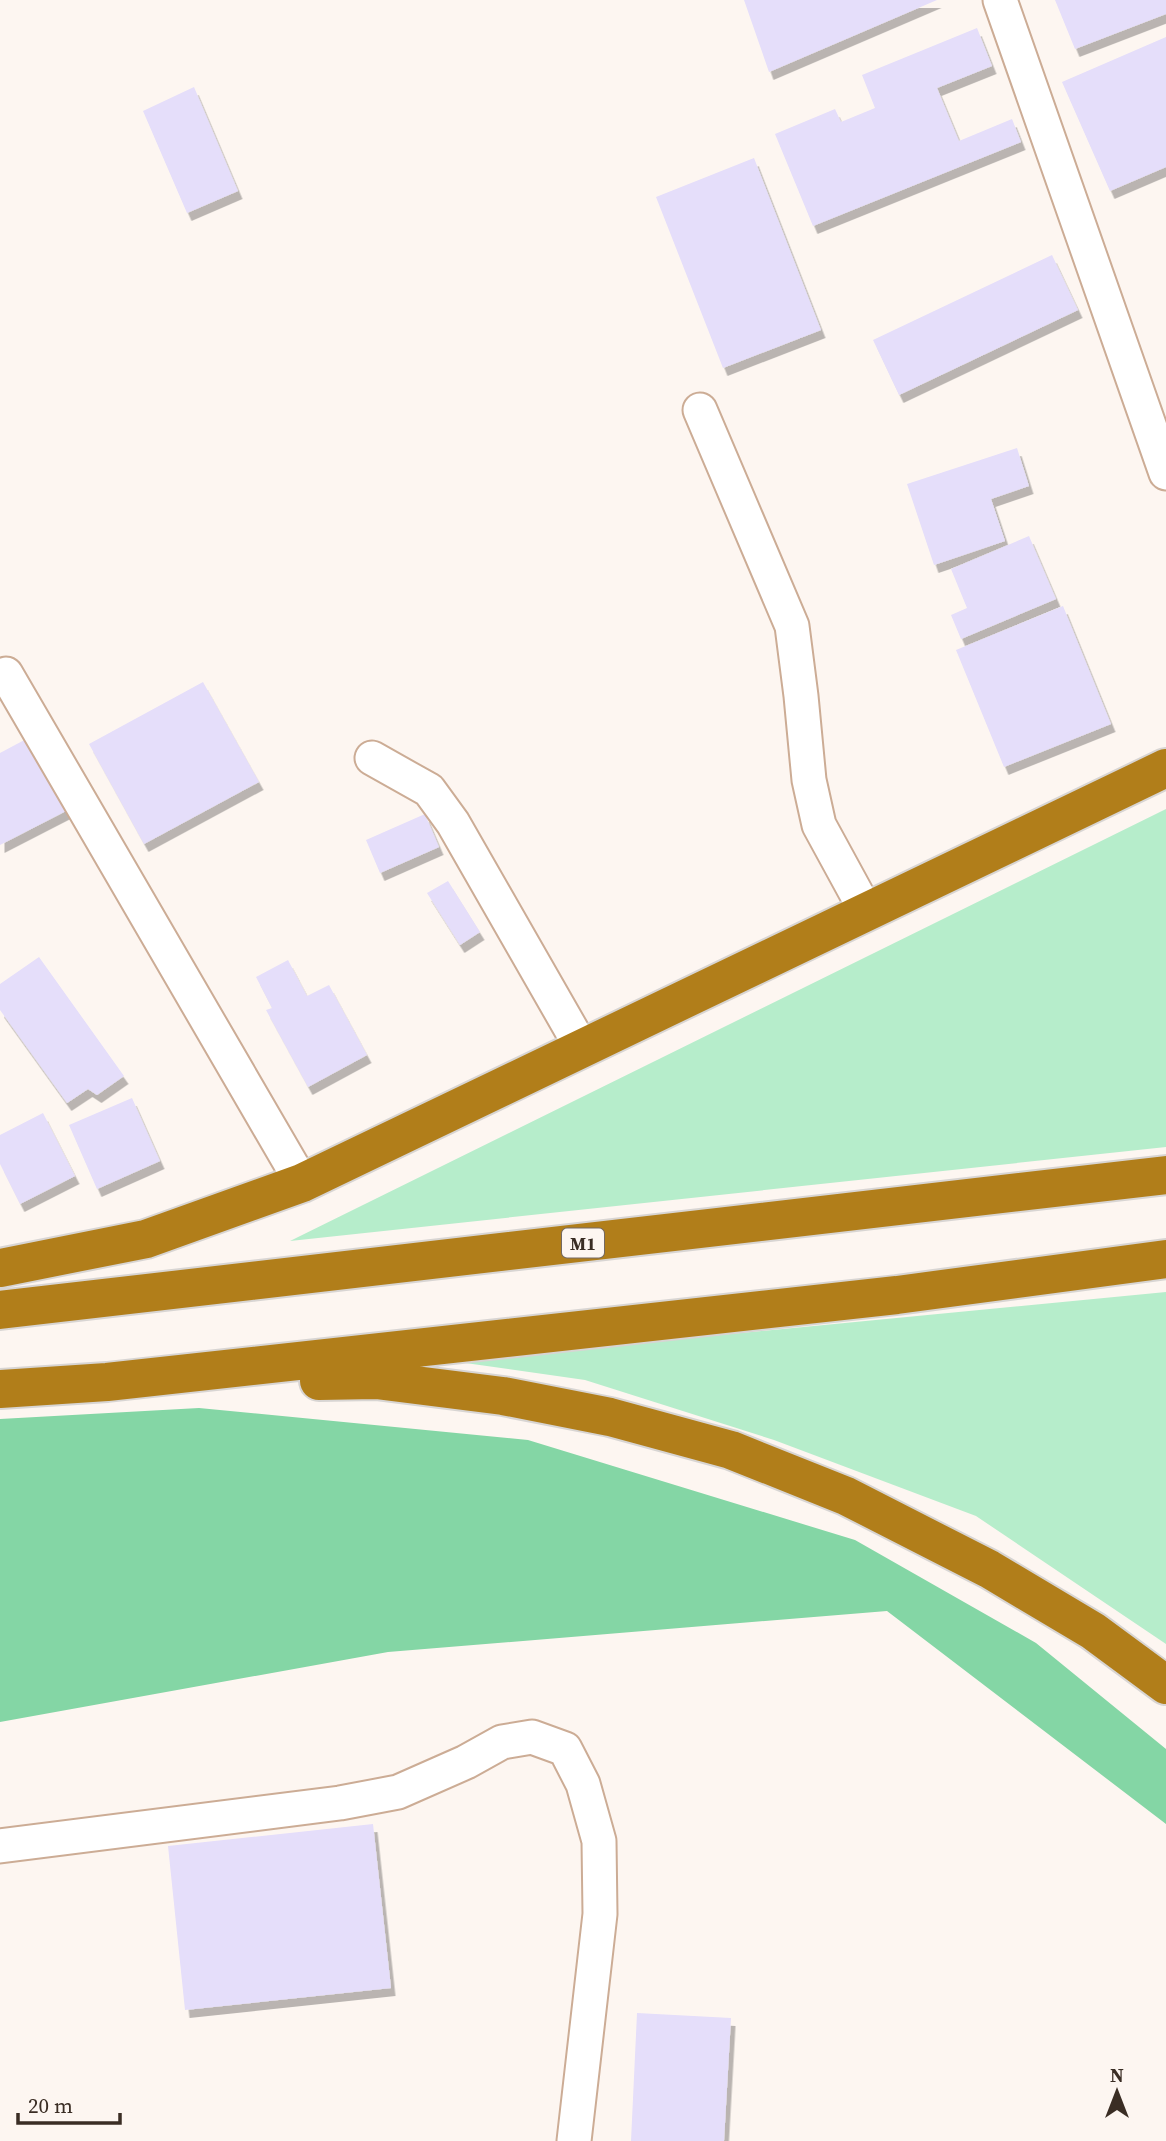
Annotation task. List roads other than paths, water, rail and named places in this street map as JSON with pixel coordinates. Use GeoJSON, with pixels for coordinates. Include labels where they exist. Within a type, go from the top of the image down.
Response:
{"type":"FeatureCollection","features":[{"type":"Feature","properties":{"kind":"highway"},"geometry":{"type":"LineString","coordinates":[[0,1268],[146,1239],[302,1183],[1166,768]]}},
{"type":"Feature","properties":{"kind":"highway","name":"M1"},"geometry":{"type":"LineString","coordinates":[[0,1310],[1166,1175]]}},
{"type":"Feature","properties":{"kind":"highway"},"geometry":{"type":"LineString","coordinates":[[0,1389],[107,1382],[897,1295],[1166,1259]]}},
{"type":"Feature","properties":{"kind":"highway"},"geometry":{"type":"LineString","coordinates":[[107,1382],[376,1380],[503,1396],[570,1409],[731,1450],[846,1496],[989,1569],[1093,1631],[1166,1685]]}},
{"type":"Feature","properties":{"kind":"street"},"geometry":{"type":"LineString","coordinates":[[1000,0],[1166,473]]}},
{"type":"Feature","properties":{"kind":"street"},"geometry":{"type":"LineString","coordinates":[[700,410],[792,626],[809,780],[819,825],[867,913]]}},
{"type":"Feature","properties":{"kind":"street"},"geometry":{"type":"LineString","coordinates":[[6,674],[302,1183]]}},
{"type":"Feature","properties":{"kind":"street"},"geometry":{"type":"LineString","coordinates":[[372,758],[429,790],[453,823],[583,1049]]}},
{"type":"Feature","properties":{"kind":"street"},"geometry":{"type":"LineString","coordinates":[[0,1846],[340,1803],[398,1792],[466,1762],[502,1742],[532,1737],[565,1749],[583,1784],[600,1841],[600,1914],[574,2141]]}}]}
